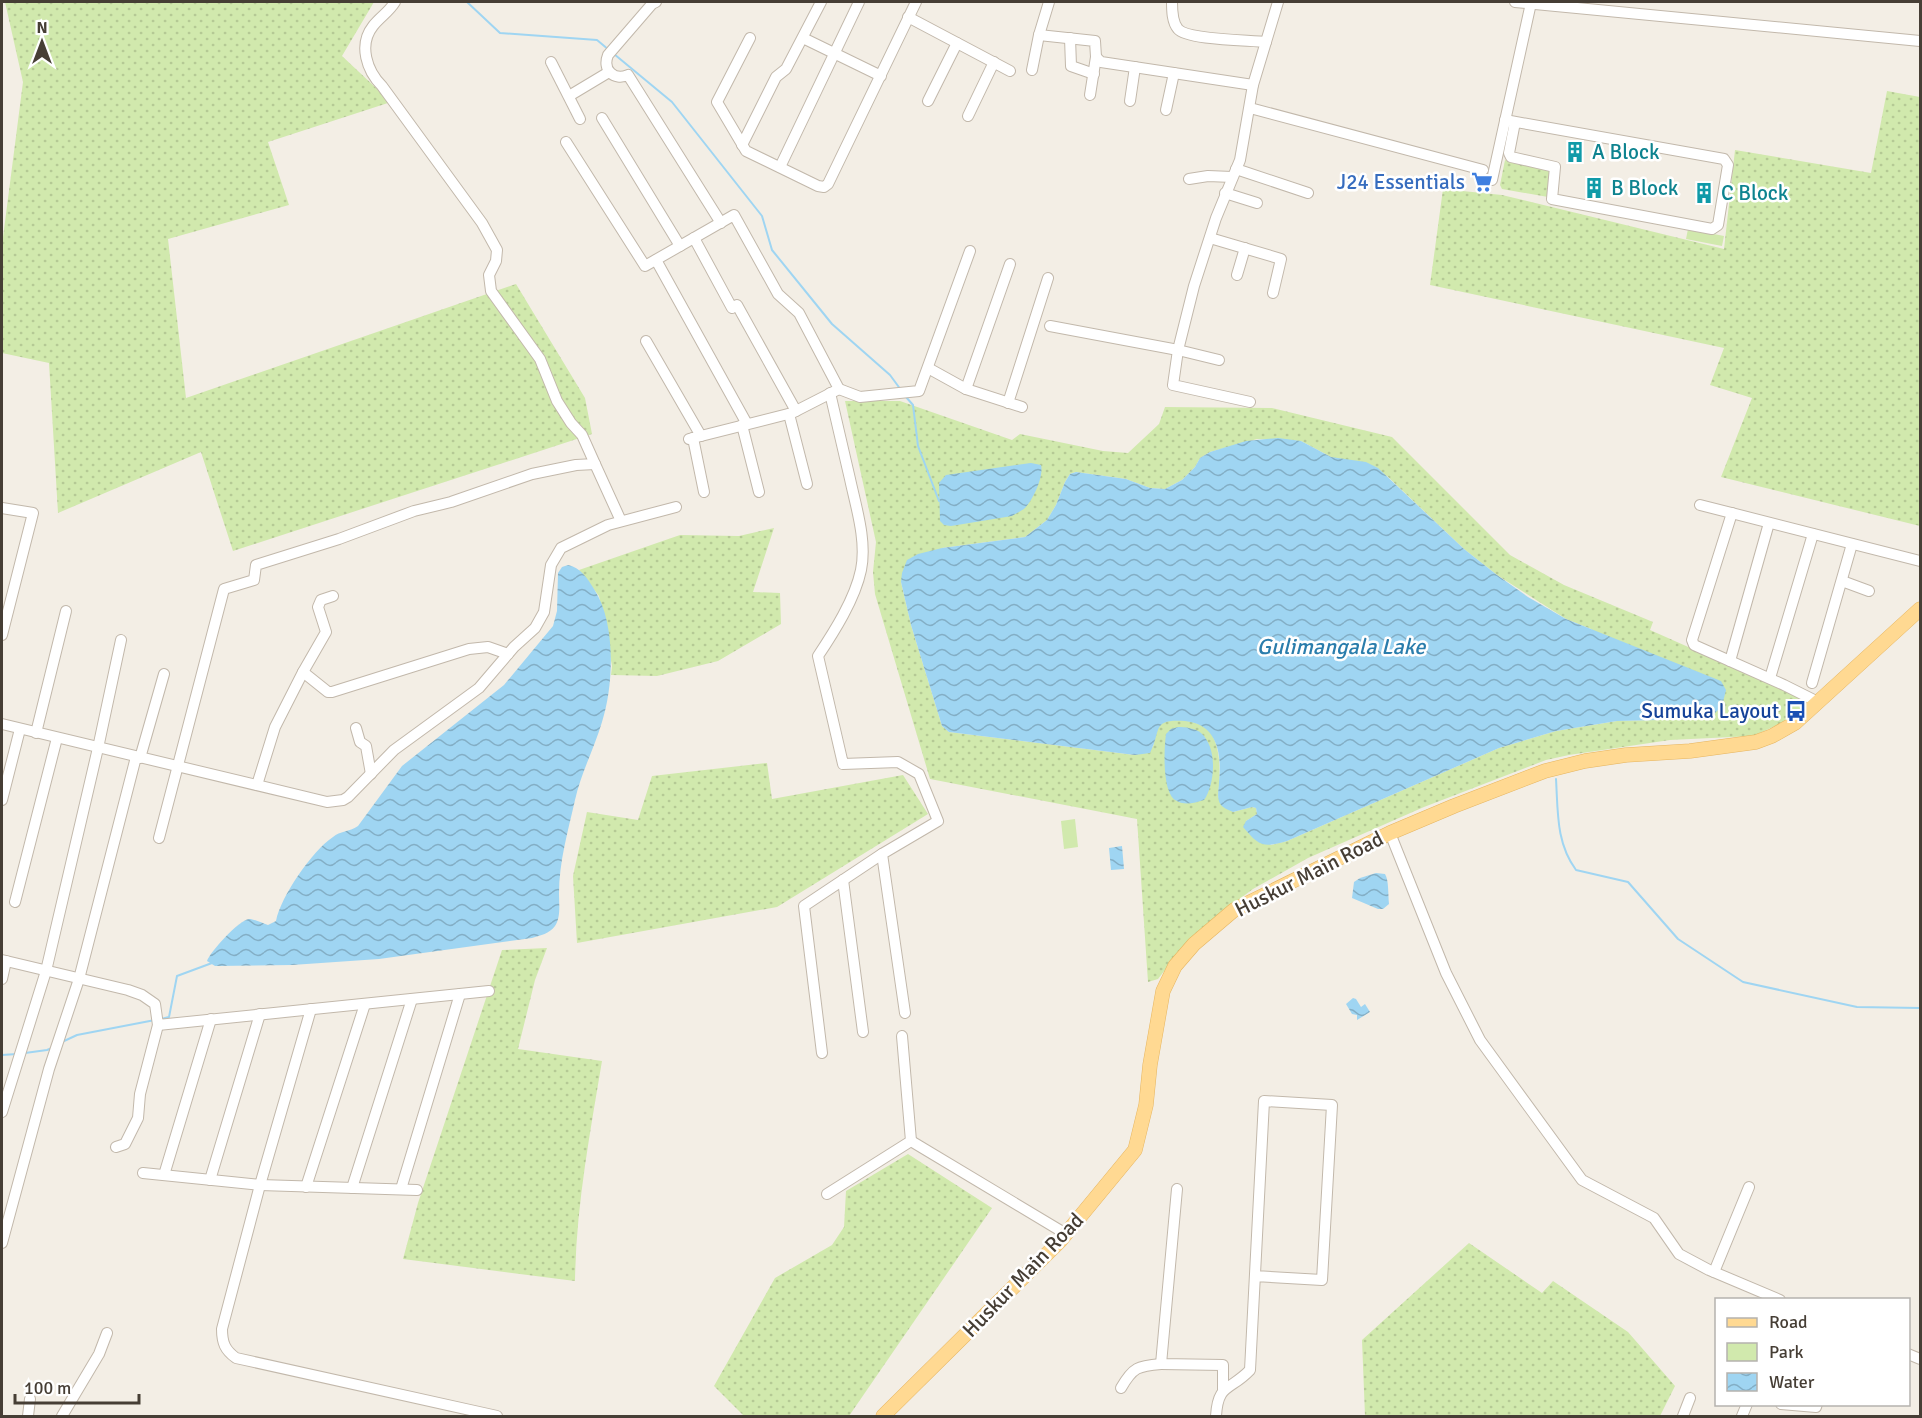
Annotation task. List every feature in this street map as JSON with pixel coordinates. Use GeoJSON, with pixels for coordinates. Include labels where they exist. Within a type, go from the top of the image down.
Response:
{"type":"FeatureCollection","features":[{"type":"Feature","properties":{"kind":"main road","name":"Huskur Main Road"},"geometry":{"type":"LineString","coordinates":[[883,1416],[1066,1234],[1135,1150],[1146,1105],[1150,1065],[1163,991],[1174,966],[1194,944],[1234,910],[1390,833],[1545,771],[1585,761],[1626,755],[1690,752],[1756,742],[1772,736],[1795,723],[1920,609]]}},
{"type":"Feature","properties":{"kind":"street"},"geometry":{"type":"LineString","coordinates":[[395,2],[391,9],[371,28],[365,39],[366,61],[372,76],[382,86],[482,223],[497,250],[496,261],[489,275],[491,291],[540,358],[557,402],[582,435],[621,521]]}},
{"type":"Feature","properties":{"kind":"street"},"geometry":{"type":"LineString","coordinates":[[656,2],[606,62],[609,72],[618,77],[628,75],[721,223]]}},
{"type":"Feature","properties":{"kind":"street"},"geometry":{"type":"LineString","coordinates":[[742,144],[776,77],[786,69],[821,2]]}},
{"type":"Feature","properties":{"kind":"street"},"geometry":{"type":"LineString","coordinates":[[780,166],[859,2]]}},
{"type":"Feature","properties":{"kind":"street"},"geometry":{"type":"LineString","coordinates":[[750,38],[717,102],[746,151],[824,187],[828,184],[916,2]]}},
{"type":"Feature","properties":{"kind":"street"},"geometry":{"type":"LineString","coordinates":[[1032,70],[1039,34],[1050,2]]}},
{"type":"Feature","properties":{"kind":"street"},"geometry":{"type":"LineString","coordinates":[[1172,2],[1172,12],[1177,28],[1189,36],[1266,42]]}},
{"type":"Feature","properties":{"kind":"street"},"geometry":{"type":"LineString","coordinates":[[1250,402],[1173,386],[1178,350],[1194,286],[1244,144],[1253,85],[1278,2]]}},
{"type":"Feature","properties":{"kind":"street"},"geometry":{"type":"LineString","coordinates":[[1515,2],[1920,41]]}},
{"type":"Feature","properties":{"kind":"street"},"geometry":{"type":"LineString","coordinates":[[1492,180],[1509,127],[1531,3]]}},
{"type":"Feature","properties":{"kind":"street"},"geometry":{"type":"LineString","coordinates":[[908,17],[1010,71]]}},
{"type":"Feature","properties":{"kind":"street"},"geometry":{"type":"LineString","coordinates":[[1039,34],[1095,41],[1096,57],[1090,95]]}},
{"type":"Feature","properties":{"kind":"street"},"geometry":{"type":"LineString","coordinates":[[803,38],[881,76]]}},
{"type":"Feature","properties":{"kind":"street"},"geometry":{"type":"LineString","coordinates":[[1070,38],[1071,66],[1094,74]]}},
{"type":"Feature","properties":{"kind":"street"},"geometry":{"type":"LineString","coordinates":[[928,101],[957,43]]}},
{"type":"Feature","properties":{"kind":"street"},"geometry":{"type":"LineString","coordinates":[[1096,57],[1101,62],[1253,85]]}},
{"type":"Feature","properties":{"kind":"street"},"geometry":{"type":"LineString","coordinates":[[551,62],[580,119]]}},
{"type":"Feature","properties":{"kind":"street"},"geometry":{"type":"LineString","coordinates":[[968,116],[994,62]]}},
{"type":"Feature","properties":{"kind":"street"},"geometry":{"type":"LineString","coordinates":[[1130,100],[1135,67]]}},
{"type":"Feature","properties":{"kind":"street"},"geometry":{"type":"LineString","coordinates":[[568,96],[609,72]]}},
{"type":"Feature","properties":{"kind":"street"},"geometry":{"type":"LineString","coordinates":[[1167,110],[1174,73]]}},
{"type":"Feature","properties":{"kind":"street"},"geometry":{"type":"LineString","coordinates":[[1250,108],[1483,170]]}},
{"type":"Feature","properties":{"kind":"street"},"geometry":{"type":"LineString","coordinates":[[602,118],[680,246]]}},
{"type":"Feature","properties":{"kind":"street"},"geometry":{"type":"LineString","coordinates":[[1509,127],[1724,159],[1728,165],[1718,225],[1712,229],[1557,201],[1551,196],[1555,167],[1511,157],[1509,127]]}},
{"type":"Feature","properties":{"kind":"street"},"geometry":{"type":"LineString","coordinates":[[566,142],[645,266],[734,215],[778,294],[799,313],[834,391],[858,513],[862,554],[861,570],[854,589],[837,625],[818,656],[843,764],[898,762],[919,774],[938,821],[882,854],[804,906],[822,1053]]}},
{"type":"Feature","properties":{"kind":"street"},"geometry":{"type":"LineString","coordinates":[[1189,179],[1234,173],[1308,193]]}},
{"type":"Feature","properties":{"kind":"street"},"geometry":{"type":"LineString","coordinates":[[1225,193],[1257,203]]}},
{"type":"Feature","properties":{"kind":"street"},"geometry":{"type":"LineString","coordinates":[[694,238],[732,308],[737,305],[793,412],[807,484]]}},
{"type":"Feature","properties":{"kind":"street"},"geometry":{"type":"LineString","coordinates":[[1210,238],[1281,259],[1273,293]]}},
{"type":"Feature","properties":{"kind":"street"},"geometry":{"type":"LineString","coordinates":[[1237,275],[1245,248]]}},
{"type":"Feature","properties":{"kind":"street"},"geometry":{"type":"LineString","coordinates":[[695,437],[793,412],[834,391],[860,397],[919,391],[970,251]]}},
{"type":"Feature","properties":{"kind":"street"},"geometry":{"type":"LineString","coordinates":[[656,260],[744,425],[759,492]]}},
{"type":"Feature","properties":{"kind":"street"},"geometry":{"type":"LineString","coordinates":[[966,389],[1010,264]]}},
{"type":"Feature","properties":{"kind":"street"},"geometry":{"type":"LineString","coordinates":[[1008,403],[1048,278]]}},
{"type":"Feature","properties":{"kind":"street"},"geometry":{"type":"LineString","coordinates":[[1050,326],[1219,360]]}},
{"type":"Feature","properties":{"kind":"street"},"geometry":{"type":"LineString","coordinates":[[646,341],[695,437],[704,492]]}},
{"type":"Feature","properties":{"kind":"street"},"geometry":{"type":"LineString","coordinates":[[928,368],[966,389],[1022,407]]}},
{"type":"Feature","properties":{"kind":"street"},"geometry":{"type":"LineString","coordinates":[[159,838],[224,589],[254,580],[256,565],[414,511],[451,502],[532,474],[576,465],[595,465]]}},
{"type":"Feature","properties":{"kind":"street"},"geometry":{"type":"LineString","coordinates":[[1700,505],[1920,561]]}},
{"type":"Feature","properties":{"kind":"street"},"geometry":{"type":"LineString","coordinates":[[2,724],[138,758],[335,802],[348,797],[394,750],[471,694],[535,628],[542,618],[551,565],[561,548],[621,521],[676,507]]}},
{"type":"Feature","properties":{"kind":"street"},"geometry":{"type":"LineString","coordinates":[[2,508],[33,513],[2,635]]}},
{"type":"Feature","properties":{"kind":"street"},"geometry":{"type":"LineString","coordinates":[[1732,513],[1692,640],[1694,645],[1818,702]]}},
{"type":"Feature","properties":{"kind":"street"},"geometry":{"type":"LineString","coordinates":[[1730,662],[1769,523]]}},
{"type":"Feature","properties":{"kind":"street"},"geometry":{"type":"LineString","coordinates":[[1770,678],[1813,534]]}},
{"type":"Feature","properties":{"kind":"street"},"geometry":{"type":"LineString","coordinates":[[1812,683],[1852,544]]}},
{"type":"Feature","properties":{"kind":"street"},"geometry":{"type":"LineString","coordinates":[[1842,581],[1869,591]]}},
{"type":"Feature","properties":{"kind":"street"},"geometry":{"type":"LineString","coordinates":[[257,785],[275,727],[326,632],[318,607],[321,600],[333,596]]}},
{"type":"Feature","properties":{"kind":"street"},"geometry":{"type":"LineString","coordinates":[[36,733],[66,611]]}},
{"type":"Feature","properties":{"kind":"street"},"geometry":{"type":"LineString","coordinates":[[2,1112],[46,971],[121,640]]}},
{"type":"Feature","properties":{"kind":"street"},"geometry":{"type":"LineString","coordinates":[[303,672],[328,692],[332,692],[469,649],[488,647],[508,654]]}},
{"type":"Feature","properties":{"kind":"street"},"geometry":{"type":"LineString","coordinates":[[2,1243],[50,1070],[80,979],[138,758],[164,674]]}},
{"type":"Feature","properties":{"kind":"street"},"geometry":{"type":"LineString","coordinates":[[356,728],[360,742],[366,746],[370,774]]}},
{"type":"Feature","properties":{"kind":"street"},"geometry":{"type":"LineString","coordinates":[[2,800],[20,729]]}},
{"type":"Feature","properties":{"kind":"street"},"geometry":{"type":"LineString","coordinates":[[15,902],[57,738]]}},
{"type":"Feature","properties":{"kind":"street"},"geometry":{"type":"LineString","coordinates":[[1390,833],[1446,973],[1480,1040],[1582,1180],[1654,1218],[1679,1254],[1714,1272],[1778,1298]]}},
{"type":"Feature","properties":{"kind":"street"},"geometry":{"type":"LineString","coordinates":[[882,854],[905,1013]]}},
{"type":"Feature","properties":{"kind":"street"},"geometry":{"type":"LineString","coordinates":[[843,880],[863,1032]]}},
{"type":"Feature","properties":{"kind":"street"},"geometry":{"type":"LineString","coordinates":[[2,979],[4,961],[128,990],[142,995],[155,1004],[158,1025],[140,1094],[138,1118],[125,1144],[116,1147]]}},
{"type":"Feature","properties":{"kind":"street"},"geometry":{"type":"LineString","coordinates":[[158,1025],[489,991]]}},
{"type":"Feature","properties":{"kind":"street"},"geometry":{"type":"LineString","coordinates":[[400,1189],[460,994]]}},
{"type":"Feature","properties":{"kind":"street"},"geometry":{"type":"LineString","coordinates":[[352,1188],[412,999]]}},
{"type":"Feature","properties":{"kind":"street"},"geometry":{"type":"LineString","coordinates":[[306,1186],[365,1004]]}},
{"type":"Feature","properties":{"kind":"street"},"geometry":{"type":"LineString","coordinates":[[311,1009],[260,1185],[222,1329],[222,1340],[226,1350],[237,1358],[497,1416]]}},
{"type":"Feature","properties":{"kind":"street"},"geometry":{"type":"LineString","coordinates":[[210,1180],[260,1014]]}},
{"type":"Feature","properties":{"kind":"street"},"geometry":{"type":"LineString","coordinates":[[164,1175],[211,1019]]}},
{"type":"Feature","properties":{"kind":"street"},"geometry":{"type":"LineString","coordinates":[[902,1036],[911,1141]]}},
{"type":"Feature","properties":{"kind":"street"},"geometry":{"type":"LineString","coordinates":[[1223,1389],[1239,1381],[1250,1370],[1264,1101],[1332,1105],[1322,1280],[1255,1276]]}},
{"type":"Feature","properties":{"kind":"street"},"geometry":{"type":"LineString","coordinates":[[911,1141],[1066,1234]]}},
{"type":"Feature","properties":{"kind":"street"},"geometry":{"type":"LineString","coordinates":[[827,1194],[911,1141]]}},
{"type":"Feature","properties":{"kind":"street"},"geometry":{"type":"LineString","coordinates":[[143,1173],[260,1185],[417,1190]]}},
{"type":"Feature","properties":{"kind":"street"},"geometry":{"type":"LineString","coordinates":[[1714,1272],[1749,1187]]}},
{"type":"Feature","properties":{"kind":"street"},"geometry":{"type":"LineString","coordinates":[[1161,1364],[1177,1189]]}},
{"type":"Feature","properties":{"kind":"street"},"geometry":{"type":"LineString","coordinates":[[62,1416],[99,1354],[107,1333]]}},
{"type":"Feature","properties":{"kind":"street"},"geometry":{"type":"LineString","coordinates":[[1121,1388],[1133,1370],[1142,1365],[1223,1365],[1223,1389],[1217,1401],[1216,1416]]}},
{"type":"Feature","properties":{"kind":"street"},"geometry":{"type":"LineString","coordinates":[[1683,1416],[1690,1398]]}},
{"type":"Feature","properties":{"kind":"street"},"geometry":{"type":"LineString","coordinates":[[28,1416],[30,1399]]}},
{"type":"Feature","properties":{"kind":"green space"},"geometry":{"type":"Polygon","coordinates":[[[5,2],[374,2],[342,56],[391,102],[268,142],[289,205],[168,239],[186,398],[516,284],[585,398],[592,434],[233,551],[201,452],[58,513],[49,363],[2,353],[2,245],[23,82],[5,2]]]}},
{"type":"Feature","properties":{"kind":"green space"},"geometry":{"type":"Polygon","coordinates":[[[1887,91],[1920,97],[1920,526],[1721,477],[1752,398],[1710,385],[1724,348],[1430,285],[1443,189],[1502,195],[1724,249],[1735,150],[1871,173],[1887,91]]]}},
{"type":"Feature","properties":{"kind":"green space"},"geometry":{"type":"Polygon","coordinates":[[[1505,160],[1550,170],[1548,197],[1502,189],[1500,185],[1505,160]]]}},
{"type":"Feature","properties":{"kind":"green space"},"geometry":{"type":"Polygon","coordinates":[[[1688,229],[1724,236],[1722,246],[1686,239],[1688,229]]]}},
{"type":"Feature","properties":{"kind":"green space"},"geometry":{"type":"Polygon","coordinates":[[[845,401],[900,401],[1012,440],[1020,434],[1103,451],[1128,453],[1159,424],[1165,407],[1272,408],[1392,437],[1510,555],[1564,585],[1653,622],[1650,630],[1810,701],[1788,720],[1753,736],[1670,740],[1569,755],[1546,760],[1424,807],[1308,858],[1253,889],[1218,915],[1172,961],[1158,979],[1148,982],[1137,819],[930,779],[875,594],[873,572],[876,542],[845,401]],[[1257,439],[1210,452],[1200,458],[1195,467],[1182,480],[1165,489],[1150,488],[1126,479],[1076,472],[1070,474],[1065,482],[1047,520],[1025,537],[942,548],[901,582],[911,625],[942,726],[949,732],[1135,755],[1153,747],[1158,729],[1164,722],[1175,720],[1196,723],[1208,729],[1215,740],[1220,773],[1218,797],[1233,812],[1256,808],[1257,814],[1246,821],[1271,845],[1287,841],[1499,748],[1556,731],[1617,721],[1698,719],[1591,629],[1566,619],[1497,575],[1464,549],[1387,476],[1331,457],[1301,441],[1257,439]]]}},
{"type":"Feature","properties":{"kind":"green space"},"geometry":{"type":"Polygon","coordinates":[[[774,528],[753,592],[780,593],[781,624],[718,661],[657,676],[611,675],[612,666],[599,596],[579,570],[680,535],[739,536],[774,528]]]}},
{"type":"Feature","properties":{"kind":"green space"},"geometry":{"type":"Polygon","coordinates":[[[767,763],[772,799],[903,775],[928,814],[777,907],[577,943],[573,876],[587,812],[638,820],[652,776],[767,763]]]}},
{"type":"Feature","properties":{"kind":"green space"},"geometry":{"type":"Polygon","coordinates":[[[1075,819],[1078,847],[1064,849],[1061,821],[1075,819]]]}},
{"type":"Feature","properties":{"kind":"green space"},"geometry":{"type":"Polygon","coordinates":[[[547,948],[535,980],[518,1049],[602,1061],[581,1198],[575,1281],[403,1259],[418,1203],[502,950],[547,948]]]}},
{"type":"Feature","properties":{"kind":"green space"},"geometry":{"type":"Polygon","coordinates":[[[908,1154],[992,1208],[849,1416],[744,1416],[714,1386],[775,1278],[832,1245],[844,1227],[846,1191],[908,1154]]]}},
{"type":"Feature","properties":{"kind":"green space"},"geometry":{"type":"Polygon","coordinates":[[[1469,1243],[1542,1293],[1553,1281],[1628,1332],[1675,1386],[1660,1416],[1365,1416],[1362,1340],[1469,1243]]]}},
{"type":"Feature","properties":{"kind":"water","name":"Gulimangala Lake"},"geometry":{"type":"Polygon","coordinates":[[[1278,438],[1301,441],[1331,457],[1366,462],[1378,468],[1464,549],[1528,597],[1566,619],[1721,681],[1726,690],[1722,706],[1713,715],[1698,719],[1617,721],[1556,731],[1499,748],[1287,841],[1267,845],[1258,842],[1243,827],[1246,821],[1257,814],[1256,808],[1233,812],[1219,803],[1220,762],[1216,742],[1205,728],[1196,723],[1174,721],[1162,724],[1150,753],[1135,755],[949,732],[942,726],[911,625],[901,582],[907,560],[918,554],[942,548],[1025,537],[1047,520],[1065,482],[1070,474],[1076,472],[1126,479],[1150,488],[1165,489],[1182,480],[1195,467],[1200,458],[1210,452],[1246,441],[1278,438]]]}},
{"type":"Feature","properties":{"kind":"water"},"geometry":{"type":"Polygon","coordinates":[[[1031,463],[1041,465],[1042,470],[1034,494],[1022,510],[1012,516],[951,526],[944,525],[940,521],[939,483],[946,475],[1031,463]]]}},
{"type":"Feature","properties":{"kind":"water"},"geometry":{"type":"Polygon","coordinates":[[[568,565],[583,574],[592,585],[601,603],[609,636],[611,672],[602,722],[578,790],[567,835],[559,882],[559,915],[553,929],[532,938],[379,959],[292,965],[215,966],[207,961],[225,937],[244,921],[251,919],[268,925],[276,921],[284,899],[298,875],[316,853],[336,835],[358,826],[402,766],[504,685],[553,626],[557,611],[558,573],[562,567],[568,565]]]}},
{"type":"Feature","properties":{"kind":"water"},"geometry":{"type":"Polygon","coordinates":[[[1178,727],[1199,731],[1210,748],[1213,766],[1211,785],[1204,800],[1189,803],[1178,802],[1168,788],[1165,769],[1166,734],[1178,727]]]}},
{"type":"Feature","properties":{"kind":"water"},"geometry":{"type":"Polygon","coordinates":[[[1122,846],[1124,869],[1111,870],[1109,848],[1122,846]]]}},
{"type":"Feature","properties":{"kind":"water"},"geometry":{"type":"Polygon","coordinates":[[[1376,873],[1385,874],[1387,880],[1389,904],[1383,909],[1352,898],[1354,882],[1376,873]]]}},
{"type":"Feature","properties":{"kind":"water"},"geometry":{"type":"Polygon","coordinates":[[[1353,998],[1361,1007],[1365,1004],[1370,1012],[1357,1020],[1357,1015],[1352,1014],[1346,1004],[1353,998]]]}},
{"type":"Feature","properties":{"kind":"waterway"},"geometry":{"type":"LineString","coordinates":[[467,2],[500,33],[597,40],[609,50]]}},
{"type":"Feature","properties":{"kind":"waterway"},"geometry":{"type":"LineString","coordinates":[[614,54],[672,102],[762,216],[772,250],[832,324],[890,375],[901,390]]}},
{"type":"Feature","properties":{"kind":"waterway"},"geometry":{"type":"LineString","coordinates":[[906,397],[913,405],[918,446],[939,501]]}},
{"type":"Feature","properties":{"kind":"waterway"},"geometry":{"type":"LineString","coordinates":[[1556,779],[1561,838],[1569,860],[1576,870],[1628,882],[1678,939],[1743,982],[1857,1007],[1920,1008]]}},
{"type":"Feature","properties":{"kind":"waterway"},"geometry":{"type":"LineString","coordinates":[[161,1019],[169,1017],[177,976],[212,963]]}},
{"type":"Feature","properties":{"kind":"waterway"},"geometry":{"type":"LineString","coordinates":[[62,1042],[77,1035],[155,1020]]}},
{"type":"Feature","properties":{"kind":"waterway"},"geometry":{"type":"LineString","coordinates":[[25,1053],[52,1048]]}},
{"type":"Feature","properties":{"kind":"waterway"},"geometry":{"type":"LineString","coordinates":[[2,1055],[17,1054]]}},
{"type":"Feature","properties":{"kind":"place","name":"A Block"},"geometry":{"type":"Point","coordinates":[1575,152]}},
{"type":"Feature","properties":{"kind":"place","name":"J24 Essentials"},"geometry":{"type":"Point","coordinates":[1482,182]}},
{"type":"Feature","properties":{"kind":"place","name":"B Block"},"geometry":{"type":"Point","coordinates":[1594,188]}},
{"type":"Feature","properties":{"kind":"place","name":"C Block"},"geometry":{"type":"Point","coordinates":[1704,193]}},
{"type":"Feature","properties":{"kind":"place","name":"Sumuka Layout"},"geometry":{"type":"Point","coordinates":[1796,711]}}]}
